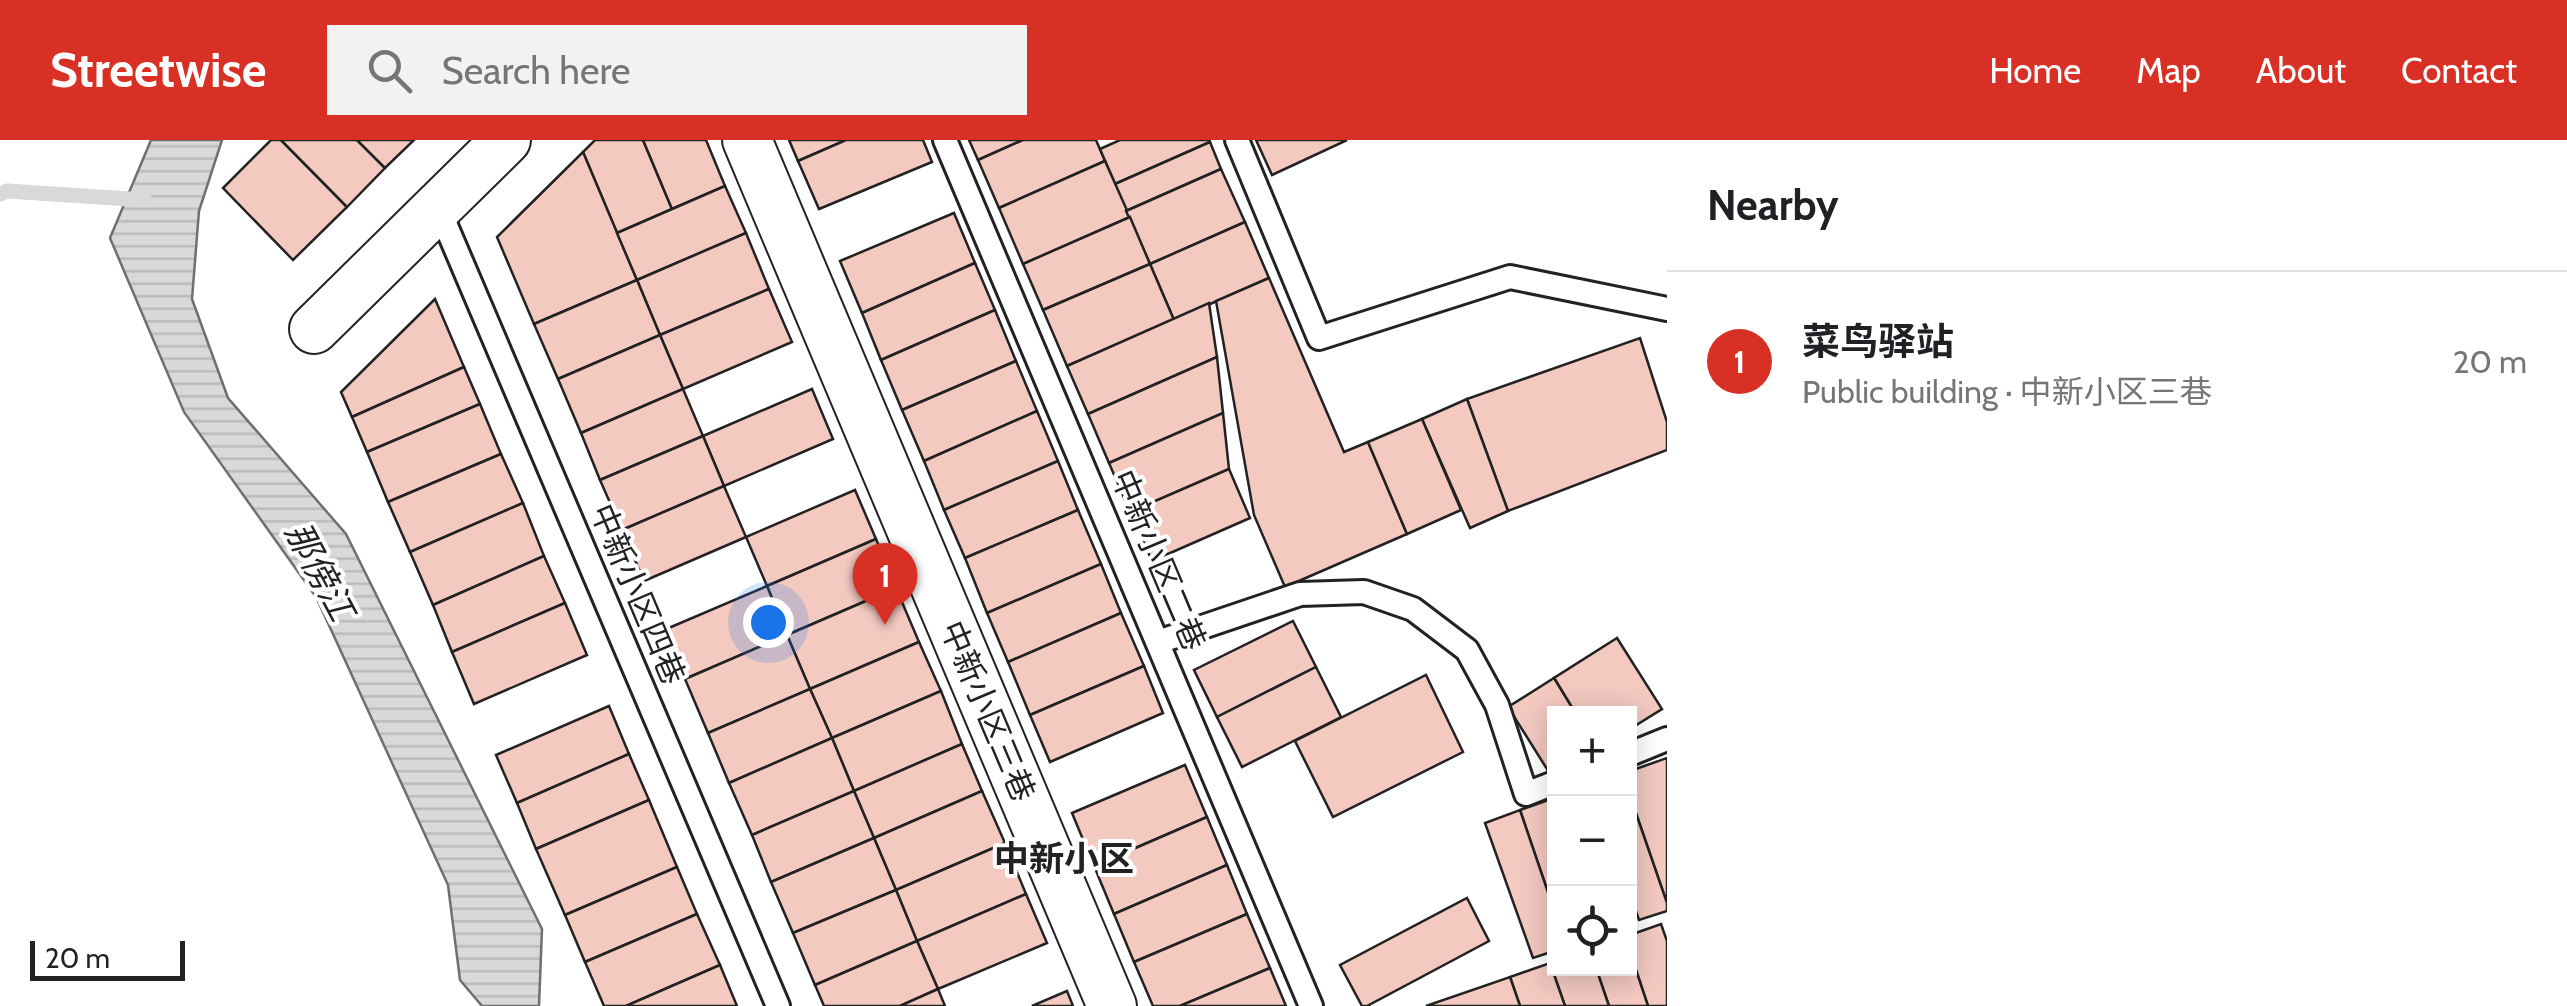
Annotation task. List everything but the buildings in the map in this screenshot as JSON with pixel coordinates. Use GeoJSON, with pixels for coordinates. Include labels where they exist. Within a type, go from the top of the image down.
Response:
{"type":"FeatureCollection","features":[{"type":"Feature","properties":{"kind":"street"},"geometry":{"type":"LineString","coordinates":[[314,329],[506,140]]}},
{"type":"Feature","properties":{"kind":"street","name":"中新小区三巷"},"geometry":{"type":"LineString","coordinates":[[746,140],[1112,1006]]}},
{"type":"Feature","properties":{"kind":"lane","name":"中新小区二巷"},"geometry":{"type":"LineString","coordinates":[[946,140],[1312,1006]]}},
{"type":"Feature","properties":{"kind":"lane"},"geometry":{"type":"LineString","coordinates":[[1236,140],[1319,338],[1510,278],[1667,309]]}},
{"type":"Feature","properties":{"kind":"lane","name":"中新小区四巷"},"geometry":{"type":"LineString","coordinates":[[438,207],[778,1006]]}},
{"type":"Feature","properties":{"kind":"lane"},"geometry":{"type":"LineString","coordinates":[[1158,642],[1300,594],[1364,592],[1413,609],[1467,650],[1497,705],[1526,794],[1547,786]]}},
{"type":"Feature","properties":{"kind":"lane"},"geometry":{"type":"LineString","coordinates":[[1637,751],[1667,739]]}},
{"type":"Feature","properties":{"kind":"water","name":"那傍江"},"geometry":{"type":"Polygon","coordinates":[[[151,140],[222,140],[199,211],[192,299],[228,398],[346,534],[542,929],[539,1006],[482,1006],[460,980],[448,885],[316,597],[184,412],[110,238],[151,140]]]}},
{"type":"Feature","properties":{"kind":"waterway"},"geometry":{"type":"LineString","coordinates":[[0,194],[7,191],[145,200]]}},
{"type":"Feature","properties":{"kind":"place","name":"菜鸟驿站"},"geometry":{"type":"Point","coordinates":[885,625]}},
{"type":"Feature","properties":{"kind":"district","name":"中新小区"},"geometry":{"type":"Point","coordinates":[1064,858]}}]}
